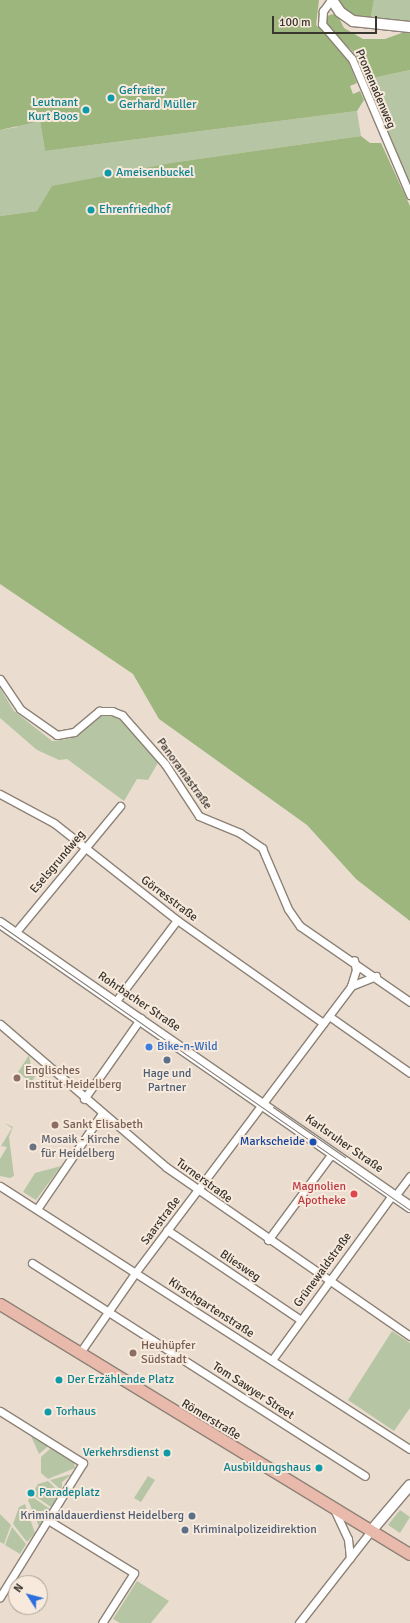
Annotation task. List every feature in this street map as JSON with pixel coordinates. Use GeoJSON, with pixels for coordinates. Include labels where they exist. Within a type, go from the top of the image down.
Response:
{"type":"FeatureCollection","features":[{"type":"Feature","properties":{"kind":"main road"},"geometry":{"type":"LineString","coordinates":[[331,0],[340,12],[356,22],[410,27]]}},
{"type":"Feature","properties":{"kind":"main road","name":"Rohrbacher Straße"},"geometry":{"type":"LineString","coordinates":[[0,923],[263,1103]]}},
{"type":"Feature","properties":{"kind":"main road","name":"Karlsruher Straße"},"geometry":{"type":"LineString","coordinates":[[263,1103],[410,1207]]}},
{"type":"Feature","properties":{"kind":"main road","name":"Römerstraße"},"geometry":{"type":"LineString","coordinates":[[0,1304],[79,1354],[410,1554]]}},
{"type":"Feature","properties":{"kind":"main road"},"geometry":{"type":"LineString","coordinates":[[372,1531],[410,1486]]}},
{"type":"Feature","properties":{"kind":"street","name":"Promenadenweg"},"geometry":{"type":"LineString","coordinates":[[331,0],[323,11],[322,24],[352,59],[410,195]]}},
{"type":"Feature","properties":{"kind":"street","name":"Panoramastraße"},"geometry":{"type":"LineString","coordinates":[[0,679],[20,709],[57,735],[74,732],[99,711],[112,711],[122,715],[165,764],[199,816],[240,833],[262,848],[288,909],[300,926],[354,960],[410,1002]]}},
{"type":"Feature","properties":{"kind":"street","name":"Görresstraße"},"geometry":{"type":"LineString","coordinates":[[0,794],[43,816],[177,920],[323,1023]]}},
{"type":"Feature","properties":{"kind":"street","name":"Eselsgrundweg"},"geometry":{"type":"LineString","coordinates":[[15,933],[120,806]]}},
{"type":"Feature","properties":{"kind":"street"},"geometry":{"type":"LineString","coordinates":[[116,1001],[177,920]]}},
{"type":"Feature","properties":{"kind":"street"},"geometry":{"type":"LineString","coordinates":[[351,986],[356,970],[354,960]]}},
{"type":"Feature","properties":{"kind":"street"},"geometry":{"type":"LineString","coordinates":[[351,986],[376,976]]}},
{"type":"Feature","properties":{"kind":"street","name":"Saarstraße"},"geometry":{"type":"LineString","coordinates":[[79,1354],[135,1273],[351,986]]}},
{"type":"Feature","properties":{"kind":"street"},"geometry":{"type":"LineString","coordinates":[[329,1016],[410,1073]]}},
{"type":"Feature","properties":{"kind":"street"},"geometry":{"type":"LineString","coordinates":[[84,1099],[140,1018]]}},
{"type":"Feature","properties":{"kind":"street","name":"Turnerstraße"},"geometry":{"type":"LineString","coordinates":[[0,1024],[101,1115],[197,1191],[410,1336]]}},
{"type":"Feature","properties":{"kind":"street"},"geometry":{"type":"LineString","coordinates":[[37,1209],[101,1115]]}},
{"type":"Feature","properties":{"kind":"street"},"geometry":{"type":"LineString","coordinates":[[268,1240],[333,1152]]}},
{"type":"Feature","properties":{"kind":"street","name":"Grünewaldstraße"},"geometry":{"type":"LineString","coordinates":[[272,1360],[328,1281],[410,1176]]}},
{"type":"Feature","properties":{"kind":"street","name":"Kirschgartenstraße"},"geometry":{"type":"LineString","coordinates":[[0,1186],[410,1449]]}},
{"type":"Feature","properties":{"kind":"street","name":"Bliesweg"},"geometry":{"type":"LineString","coordinates":[[167,1230],[301,1320]]}},
{"type":"Feature","properties":{"kind":"street","name":"Tom Sawyer Street"},"geometry":{"type":"LineString","coordinates":[[32,1263],[108,1310],[365,1476]]}},
{"type":"Feature","properties":{"kind":"street"},"geometry":{"type":"LineString","coordinates":[[0,1411],[82,1463],[0,1597]]}},
{"type":"Feature","properties":{"kind":"street"},"geometry":{"type":"LineString","coordinates":[[334,1509],[348,1539],[350,1558]]}},
{"type":"Feature","properties":{"kind":"street"},"geometry":{"type":"LineString","coordinates":[[48,1520],[134,1573],[102,1623]]}},
{"type":"Feature","properties":{"kind":"street"},"geometry":{"type":"LineString","coordinates":[[298,1623],[372,1531]]}},
{"type":"Feature","properties":{"kind":"green space"},"geometry":{"type":"Polygon","coordinates":[[[0,0],[319,0],[316,25],[345,53],[357,83],[350,86],[353,94],[360,91],[364,100],[357,111],[45,151],[40,121],[0,130],[0,0]]]}},
{"type":"Feature","properties":{"kind":"green space"},"geometry":{"type":"Polygon","coordinates":[[[337,0],[374,0],[370,21],[348,14],[337,0]]]}},
{"type":"Feature","properties":{"kind":"green space"},"geometry":{"type":"Polygon","coordinates":[[[374,0],[410,0],[410,25],[370,21],[374,0]]]}},
{"type":"Feature","properties":{"kind":"green space"},"geometry":{"type":"Polygon","coordinates":[[[333,14],[338,16],[344,28],[363,39],[385,39],[410,30],[410,70],[364,80],[353,52],[326,25],[327,16],[333,14]]]}},
{"type":"Feature","properties":{"kind":"green space"},"geometry":{"type":"Polygon","coordinates":[[[410,70],[410,188],[364,80],[410,70]]]}},
{"type":"Feature","properties":{"kind":"green space"},"geometry":{"type":"Polygon","coordinates":[[[357,111],[361,136],[177,162],[37,211],[0,216],[0,130],[17,127],[17,125],[40,121],[45,151],[357,111]]]}},
{"type":"Feature","properties":{"kind":"green space"},"geometry":{"type":"Polygon","coordinates":[[[361,136],[370,143],[381,143],[410,206],[410,921],[356,879],[307,825],[159,719],[133,674],[0,584],[0,216],[37,211],[52,186],[177,162],[361,136]]]}},
{"type":"Feature","properties":{"kind":"green space"},"geometry":{"type":"Polygon","coordinates":[[[0,688],[14,711],[52,741],[69,739],[101,715],[118,717],[159,761],[148,780],[137,779],[124,801],[67,759],[59,760],[37,750],[0,718],[0,688]]]}},
{"type":"Feature","properties":{"kind":"green space"},"geometry":{"type":"Polygon","coordinates":[[[29,1055],[31,1067],[37,1073],[31,1083],[18,1072],[29,1055]]]}},
{"type":"Feature","properties":{"kind":"green space"},"geometry":{"type":"Polygon","coordinates":[[[4,1123],[13,1127],[9,1137],[14,1176],[10,1178],[0,1176],[0,1159],[7,1147],[1,1146],[12,1128],[4,1123]]]}},
{"type":"Feature","properties":{"kind":"green space"},"geometry":{"type":"Polygon","coordinates":[[[61,1166],[36,1200],[23,1192],[35,1173],[61,1166]]]}},
{"type":"Feature","properties":{"kind":"green space"},"geometry":{"type":"Polygon","coordinates":[[[392,1331],[410,1343],[410,1408],[394,1431],[348,1400],[392,1331]]]}},
{"type":"Feature","properties":{"kind":"green space"},"geometry":{"type":"Polygon","coordinates":[[[31,1436],[43,1443],[44,1440],[51,1444],[39,1454],[31,1436]]]}},
{"type":"Feature","properties":{"kind":"green space"},"geometry":{"type":"Polygon","coordinates":[[[52,1447],[74,1462],[75,1468],[48,1479],[41,1473],[41,1457],[52,1447]]]}},
{"type":"Feature","properties":{"kind":"green space"},"geometry":{"type":"Polygon","coordinates":[[[72,1474],[62,1482],[62,1491],[50,1480],[72,1474]]]}},
{"type":"Feature","properties":{"kind":"green space"},"geometry":{"type":"Polygon","coordinates":[[[148,1476],[155,1480],[141,1502],[134,1498],[148,1476]]]}},
{"type":"Feature","properties":{"kind":"green space"},"geometry":{"type":"Polygon","coordinates":[[[48,1481],[60,1493],[51,1507],[32,1494],[38,1484],[48,1481]]]}},
{"type":"Feature","properties":{"kind":"green space"},"geometry":{"type":"Polygon","coordinates":[[[31,1496],[50,1509],[39,1527],[28,1500],[31,1496]]]}},
{"type":"Feature","properties":{"kind":"green space"},"geometry":{"type":"Polygon","coordinates":[[[25,1504],[35,1533],[27,1542],[13,1524],[19,1507],[25,1504]]]}},
{"type":"Feature","properties":{"kind":"green space"},"geometry":{"type":"Polygon","coordinates":[[[400,1510],[410,1517],[400,1533],[388,1525],[400,1510]]]}},
{"type":"Feature","properties":{"kind":"green space"},"geometry":{"type":"Polygon","coordinates":[[[0,1514],[11,1525],[4,1544],[0,1542],[0,1514]]]}},
{"type":"Feature","properties":{"kind":"green space"},"geometry":{"type":"Polygon","coordinates":[[[12,1527],[26,1544],[20,1554],[5,1545],[12,1527]]]}},
{"type":"Feature","properties":{"kind":"green space"},"geometry":{"type":"Polygon","coordinates":[[[137,1581],[169,1601],[151,1623],[120,1623],[113,1619],[137,1581]]]}},
{"type":"Feature","properties":{"kind":"tram line"},"geometry":{"type":"LineString","coordinates":[[0,925],[410,1210]]}},
{"type":"Feature","properties":{"kind":"tram line"},"geometry":{"type":"LineString","coordinates":[[273,1107],[345,1157]]}},
{"type":"Feature","properties":{"kind":"place","name":"Gefreiter Gerhard Müller"},"geometry":{"type":"Point","coordinates":[111,98]}},
{"type":"Feature","properties":{"kind":"place","name":"Leutnant Kurt Boos"},"geometry":{"type":"Point","coordinates":[86,110]}},
{"type":"Feature","properties":{"kind":"place","name":"Ameisenbuckel"},"geometry":{"type":"Point","coordinates":[108,173]}},
{"type":"Feature","properties":{"kind":"place","name":"Ehrenfriedhof"},"geometry":{"type":"Point","coordinates":[91,210]}},
{"type":"Feature","properties":{"kind":"place","name":"Bike-n-Wild"},"geometry":{"type":"Point","coordinates":[149,1047]}},
{"type":"Feature","properties":{"kind":"place","name":"Hage und Partner"},"geometry":{"type":"Point","coordinates":[167,1060]}},
{"type":"Feature","properties":{"kind":"place","name":"Englisches Institut Heidelberg"},"geometry":{"type":"Point","coordinates":[17,1078]}},
{"type":"Feature","properties":{"kind":"place","name":"Sankt Elisabeth"},"geometry":{"type":"Point","coordinates":[55,1125]}},
{"type":"Feature","properties":{"kind":"place","name":"Markscheide"},"geometry":{"type":"Point","coordinates":[313,1142]}},
{"type":"Feature","properties":{"kind":"place","name":"Mosaik - Kirche für Heidelberg"},"geometry":{"type":"Point","coordinates":[33,1147]}},
{"type":"Feature","properties":{"kind":"place","name":"Magnolien Apotheke"},"geometry":{"type":"Point","coordinates":[354,1194]}},
{"type":"Feature","properties":{"kind":"place","name":"Heuhüpfer Südstadt"},"geometry":{"type":"Point","coordinates":[133,1353]}},
{"type":"Feature","properties":{"kind":"place","name":"Der Erzählende Platz"},"geometry":{"type":"Point","coordinates":[59,1380]}},
{"type":"Feature","properties":{"kind":"place","name":"Torhaus"},"geometry":{"type":"Point","coordinates":[48,1412]}},
{"type":"Feature","properties":{"kind":"place","name":"Verkehrsdienst"},"geometry":{"type":"Point","coordinates":[167,1453]}},
{"type":"Feature","properties":{"kind":"place","name":"Ausbildungshaus"},"geometry":{"type":"Point","coordinates":[319,1468]}},
{"type":"Feature","properties":{"kind":"place","name":"Paradeplatz"},"geometry":{"type":"Point","coordinates":[31,1493]}},
{"type":"Feature","properties":{"kind":"place","name":"Kriminaldauerdienst Heidelberg"},"geometry":{"type":"Point","coordinates":[192,1516]}},
{"type":"Feature","properties":{"kind":"place","name":"Kriminalpolizeidirektion"},"geometry":{"type":"Point","coordinates":[185,1530]}}]}
